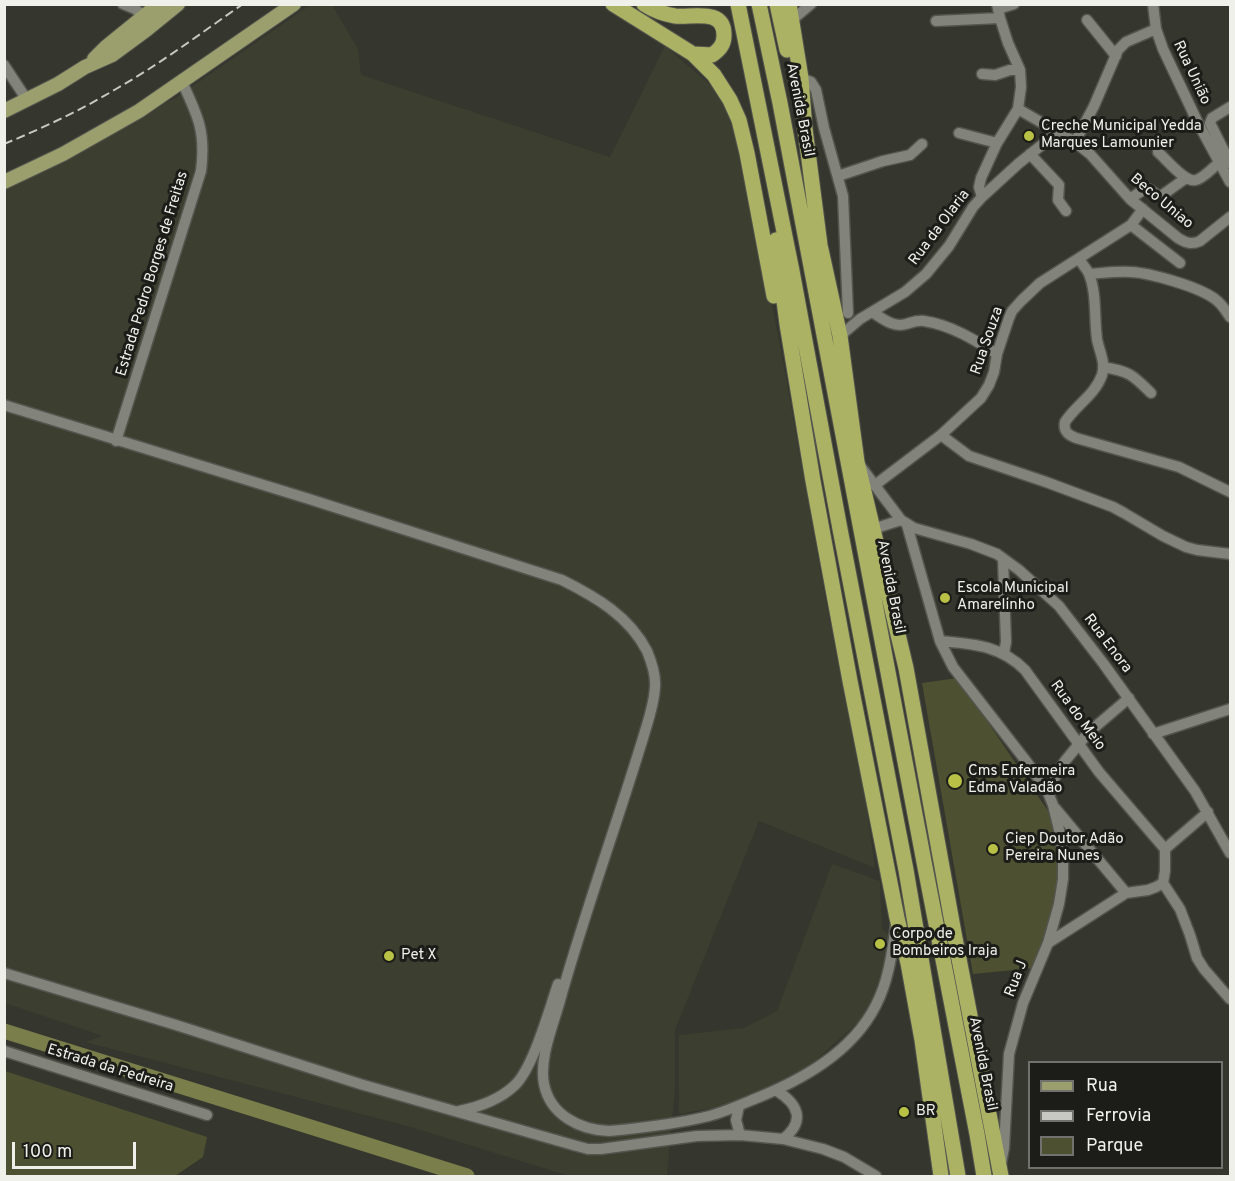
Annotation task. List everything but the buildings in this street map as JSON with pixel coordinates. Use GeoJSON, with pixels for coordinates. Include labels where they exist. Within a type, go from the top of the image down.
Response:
{"type":"FeatureCollection","features":[{"type":"Feature","properties":{"kind":"highway"},"geometry":{"type":"LineString","coordinates":[[613,4],[693,54],[714,75],[730,100],[739,120],[747,153],[788,366],[798,389]]}},
{"type":"Feature","properties":{"kind":"highway"},"geometry":{"type":"LineString","coordinates":[[644,4],[659,12],[674,16],[706,15],[721,23],[724,34],[723,42],[717,51],[712,55],[693,54]]}},
{"type":"Feature","properties":{"kind":"highway"},"geometry":{"type":"LineString","coordinates":[[696,15],[709,4]]}},
{"type":"Feature","properties":{"kind":"highway"},"geometry":{"type":"LineString","coordinates":[[730,4],[778,249],[787,324],[850,681],[922,1040],[942,1176]]}},
{"type":"Feature","properties":{"kind":"highway"},"geometry":{"type":"LineString","coordinates":[[738,4],[792,271],[906,870],[958,1176]]}},
{"type":"Feature","properties":{"kind":"highway","name":"Avenida Brasil"},"geometry":{"type":"LineString","coordinates":[[759,4],[780,103],[984,1176]]}},
{"type":"Feature","properties":{"kind":"highway","name":"Avenida Brasil"},"geometry":{"type":"LineString","coordinates":[[777,4],[805,129]]}},
{"type":"Feature","properties":{"kind":"highway","name":"Avenida Brasil"},"geometry":{"type":"LineString","coordinates":[[789,4],[801,78],[820,245],[841,311],[840,336],[857,462],[908,678],[1000,1171]]}},
{"type":"Feature","properties":{"kind":"highway"},"geometry":{"type":"LineString","coordinates":[[780,103],[801,166],[820,245]]}},
{"type":"Feature","properties":{"kind":"highway"},"geometry":{"type":"LineString","coordinates":[[792,271],[790,293],[808,446]]}},
{"type":"Feature","properties":{"kind":"highway"},"geometry":{"type":"LineString","coordinates":[[861,730],[877,767],[896,863],[920,951]]}},
{"type":"Feature","properties":{"kind":"main road"},"geometry":{"type":"LineString","coordinates":[[85,67],[159,4]]}},
{"type":"Feature","properties":{"kind":"main road"},"geometry":{"type":"LineString","coordinates":[[4,111],[112,55],[178,4]]}},
{"type":"Feature","properties":{"kind":"main road"},"geometry":{"type":"LineString","coordinates":[[4,182],[63,154],[139,111],[294,4]]}},
{"type":"Feature","properties":{"kind":"street"},"geometry":{"type":"LineString","coordinates":[[123,4],[144,16]]}},
{"type":"Feature","properties":{"kind":"street"},"geometry":{"type":"LineString","coordinates":[[792,20],[811,4]]}},
{"type":"Feature","properties":{"kind":"street"},"geometry":{"type":"LineString","coordinates":[[936,21],[998,11],[1014,4]]}},
{"type":"Feature","properties":{"kind":"street","name":"Rua União"},"geometry":{"type":"LineString","coordinates":[[1153,4],[1156,29],[1163,49],[1183,93],[1226,166],[1230,182]]}},
{"type":"Feature","properties":{"kind":"street"},"geometry":{"type":"LineString","coordinates":[[982,197],[979,187],[981,178],[997,143],[1018,109],[1021,87],[1020,69],[1008,43],[998,11]]}},
{"type":"Feature","properties":{"kind":"street"},"geometry":{"type":"LineString","coordinates":[[1087,20],[1116,56]]}},
{"type":"Feature","properties":{"kind":"street"},"geometry":{"type":"LineString","coordinates":[[1075,142],[1119,50],[1126,42],[1156,29]]}},
{"type":"Feature","properties":{"kind":"street"},"geometry":{"type":"LineString","coordinates":[[4,64],[27,100]]}},
{"type":"Feature","properties":{"kind":"street"},"geometry":{"type":"LineString","coordinates":[[982,74],[995,75],[1020,69]]}},
{"type":"Feature","properties":{"kind":"street"},"geometry":{"type":"LineString","coordinates":[[801,78],[811,82],[816,90],[843,196],[841,311],[860,319]]}},
{"type":"Feature","properties":{"kind":"street","name":"Estrada Pedro Borges de Freitas"},"geometry":{"type":"LineString","coordinates":[[116,441],[201,171],[204,152],[202,132],[196,112],[182,82]]}},
{"type":"Feature","properties":{"kind":"street"},"geometry":{"type":"LineString","coordinates":[[1158,152],[1186,178],[1193,180],[1226,166],[1210,123],[1212,118],[1230,107]]}},
{"type":"Feature","properties":{"kind":"street","name":"Beco Uniao"},"geometry":{"type":"LineString","coordinates":[[1018,109],[1075,142],[1090,154],[1130,199],[1178,238],[1191,244],[1200,241],[1230,217]]}},
{"type":"Feature","properties":{"kind":"street"},"geometry":{"type":"LineString","coordinates":[[805,129],[824,128]]}},
{"type":"Feature","properties":{"kind":"street","name":"Rua da Olaria"},"geometry":{"type":"LineString","coordinates":[[840,336],[860,319],[905,292],[926,274],[949,246],[973,207],[982,197],[1058,132]]}},
{"type":"Feature","properties":{"kind":"street"},"geometry":{"type":"LineString","coordinates":[[959,133],[997,143]]}},
{"type":"Feature","properties":{"kind":"street"},"geometry":{"type":"LineString","coordinates":[[838,176],[883,161],[910,155],[922,144]]}},
{"type":"Feature","properties":{"kind":"street"},"geometry":{"type":"LineString","coordinates":[[1030,154],[1059,185],[1058,200],[1066,211]]}},
{"type":"Feature","properties":{"kind":"street"},"geometry":{"type":"LineString","coordinates":[[1130,199],[1146,189],[1156,196],[1161,196],[1186,178]]}},
{"type":"Feature","properties":{"kind":"street","name":"Rua Souza"},"geometry":{"type":"LineString","coordinates":[[874,485],[941,435],[981,398],[994,372],[997,354],[1012,311],[1021,300],[1040,283],[1131,225],[1143,209]]}},
{"type":"Feature","properties":{"kind":"street"},"geometry":{"type":"LineString","coordinates":[[1131,225],[1180,263]]}},
{"type":"Feature","properties":{"kind":"street"},"geometry":{"type":"LineString","coordinates":[[1079,259],[1089,274],[1103,368],[1102,375],[1090,393],[1065,422],[1064,426],[1068,434],[1179,467],[1230,492]]}},
{"type":"Feature","properties":{"kind":"street"},"geometry":{"type":"LineString","coordinates":[[1089,274],[1133,272],[1161,278],[1214,298],[1230,317]]}},
{"type":"Feature","properties":{"kind":"street"},"geometry":{"type":"LineString","coordinates":[[872,312],[897,325],[926,321],[943,326],[968,336],[997,354]]}},
{"type":"Feature","properties":{"kind":"street"},"geometry":{"type":"LineString","coordinates":[[1103,368],[1122,370],[1151,393]]}},
{"type":"Feature","properties":{"kind":"street"},"geometry":{"type":"LineString","coordinates":[[4,405],[562,580],[609,607],[627,623],[643,644],[653,664],[656,686],[652,708],[570,964],[546,1050],[543,1070],[546,1094],[566,1119],[596,1131],[692,1119],[739,1106],[800,1078],[845,1046],[867,1020],[876,1005],[889,968],[897,918]]}},
{"type":"Feature","properties":{"kind":"street"},"geometry":{"type":"LineString","coordinates":[[941,435],[969,456],[1113,507],[1186,547],[1230,554]]}},
{"type":"Feature","properties":{"kind":"street"},"geometry":{"type":"LineString","coordinates":[[857,462],[904,522],[873,529]]}},
{"type":"Feature","properties":{"kind":"street","name":"Rua Enora"},"geometry":{"type":"LineString","coordinates":[[904,522],[914,528],[989,550],[1018,570],[1059,606],[1195,791],[1230,853]]}},
{"type":"Feature","properties":{"kind":"street","name":"Rua J"},"geometry":{"type":"LineString","coordinates":[[904,522],[940,641],[952,667],[1047,790],[1061,838],[1064,859],[1059,904],[1048,944],[1023,1003],[1009,1054],[1005,1148],[1000,1171]]}},
{"type":"Feature","properties":{"kind":"street"},"geometry":{"type":"LineString","coordinates":[[1003,560],[1005,654]]}},
{"type":"Feature","properties":{"kind":"street","name":"Rua do Meio"},"geometry":{"type":"LineString","coordinates":[[940,641],[989,648],[1012,658],[1025,670],[1099,771],[1165,849]]}},
{"type":"Feature","properties":{"kind":"street"},"geometry":{"type":"LineString","coordinates":[[1047,790],[1088,733],[1129,699]]}},
{"type":"Feature","properties":{"kind":"street"},"geometry":{"type":"LineString","coordinates":[[1153,734],[1230,709]]}},
{"type":"Feature","properties":{"kind":"street","name":"Rua J"},"geometry":{"type":"LineString","coordinates":[[1053,805],[1126,893]]}},
{"type":"Feature","properties":{"kind":"street"},"geometry":{"type":"LineString","coordinates":[[1048,944],[1126,893],[1148,890],[1162,883],[1165,872],[1165,849],[1208,813]]}},
{"type":"Feature","properties":{"kind":"street"},"geometry":{"type":"LineString","coordinates":[[1162,883],[1180,909],[1197,958],[1230,999]]}},
{"type":"Feature","properties":{"kind":"street"},"geometry":{"type":"LineString","coordinates":[[459,1112],[483,1105],[500,1096],[519,1081],[540,1036],[562,973],[570,964]]}},
{"type":"Feature","properties":{"kind":"street"},"geometry":{"type":"LineString","coordinates":[[4,973],[360,1084],[588,1149],[697,1136],[740,1135],[783,1139],[814,1146],[844,1157],[876,1176]]}},
{"type":"Feature","properties":{"kind":"street","name":"Estrada da Pedreira"},"geometry":{"type":"LineString","coordinates":[[4,1052],[207,1115]]}},
{"type":"Feature","properties":{"kind":"street"},"geometry":{"type":"LineString","coordinates":[[777,1090],[794,1104],[796,1110],[797,1119],[794,1128],[783,1139]]}},
{"type":"Feature","properties":{"kind":"street"},"geometry":{"type":"LineString","coordinates":[[739,1106],[736,1120],[740,1135]]}},
{"type":"Feature","properties":{"kind":"shaded area"},"geometry":{"type":"Polygon","coordinates":[[[310,5],[332,5],[358,49],[361,75],[610,157],[665,46],[721,94],[739,134],[867,810],[875,868],[759,821],[675,1030],[675,1088],[667,1175],[569,1176],[411,1127],[85,1042],[103,1036],[5,1003],[5,183],[177,97],[310,5]]]}},
{"type":"Feature","properties":{"kind":"shaded area"},"geometry":{"type":"Polygon","coordinates":[[[832,864],[880,881],[882,929],[892,936],[881,987],[869,1008],[858,1022],[795,1079],[751,1098],[724,1106],[679,1114],[679,1035],[744,1028],[777,1011],[832,864]]]}},
{"type":"Feature","properties":{"kind":"green space"},"geometry":{"type":"Polygon","coordinates":[[[958,678],[1048,811],[1055,837],[1058,868],[1055,897],[1034,968],[973,974],[922,683],[958,678]]]}},
{"type":"Feature","properties":{"kind":"green space"},"geometry":{"type":"Polygon","coordinates":[[[5,1071],[207,1137],[203,1157],[175,1176],[5,1176],[5,1071]]]}},
{"type":"Feature","properties":{"kind":"waterway"},"geometry":{"type":"LineString","coordinates":[[4,1031],[467,1176]]}},
{"type":"Feature","properties":{"kind":"railway"},"geometry":{"type":"LineString","coordinates":[[4,144],[62,118],[116,89],[243,4]]}},
{"type":"Feature","properties":{"kind":"place","name":"Creche Municipal Yedda Marques Lamounier"},"geometry":{"type":"Point","coordinates":[1029,136]}},
{"type":"Feature","properties":{"kind":"place","name":"Escola Municipal Amarelinho"},"geometry":{"type":"Point","coordinates":[945,598]}},
{"type":"Feature","properties":{"kind":"place","name":"Cms Enfermeira Edma Valadão"},"geometry":{"type":"Point","coordinates":[955,781]}},
{"type":"Feature","properties":{"kind":"place","name":"Ciep Doutor Adão Pereira Nunes"},"geometry":{"type":"Point","coordinates":[993,849]}},
{"type":"Feature","properties":{"kind":"place","name":"Corpo de Bombeiros Iraja"},"geometry":{"type":"Point","coordinates":[880,944]}},
{"type":"Feature","properties":{"kind":"place","name":"Pet X"},"geometry":{"type":"Point","coordinates":[389,956]}},
{"type":"Feature","properties":{"kind":"place","name":"BR"},"geometry":{"type":"Point","coordinates":[904,1112]}}]}
